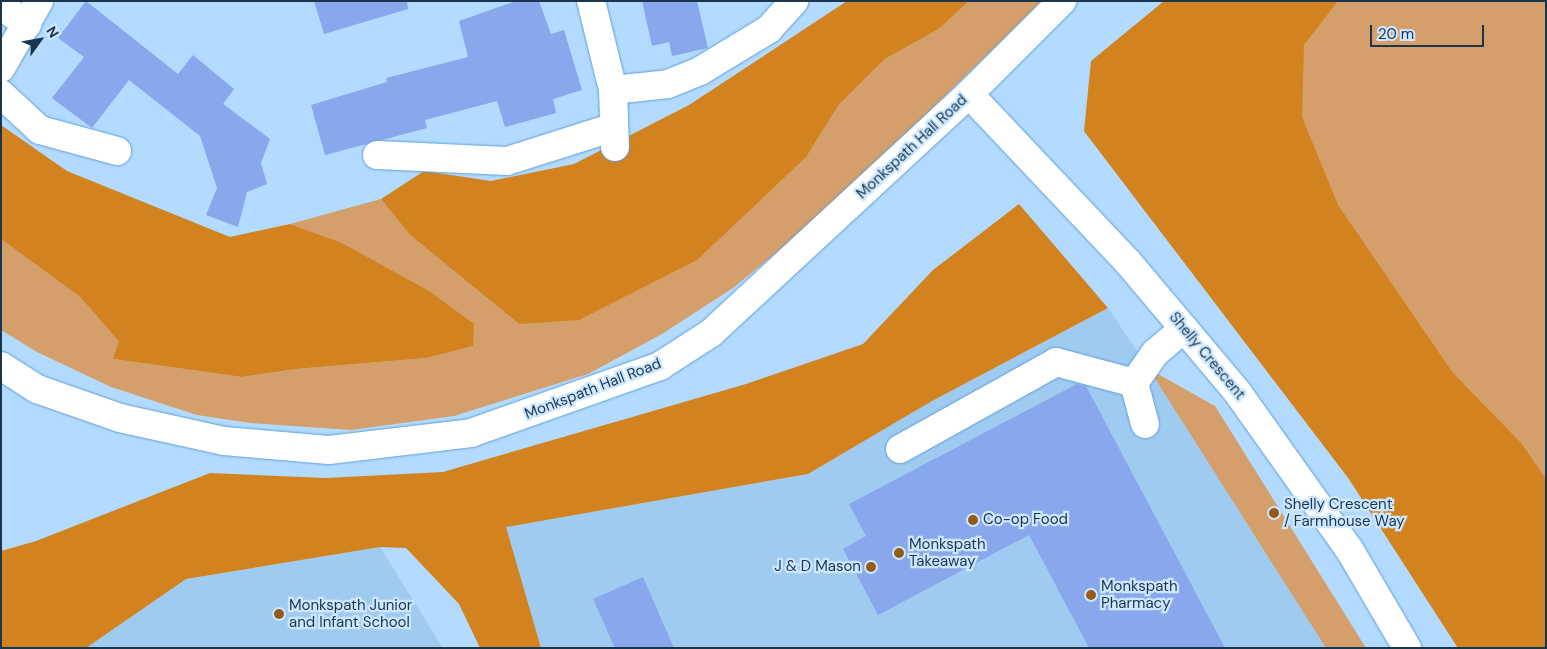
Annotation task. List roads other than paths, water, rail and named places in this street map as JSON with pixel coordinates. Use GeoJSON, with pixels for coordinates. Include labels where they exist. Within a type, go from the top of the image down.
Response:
{"type":"FeatureCollection","features":[{"type":"Feature","properties":{"kind":"street"},"geometry":{"type":"LineString","coordinates":[[377,155],[507,161],[614,137],[613,90],[591,1]]}},
{"type":"Feature","properties":{"kind":"street"},"geometry":{"type":"LineString","coordinates":[[613,90],[668,84],[700,71],[769,29],[794,1]]}},
{"type":"Feature","properties":{"kind":"street","name":"Monkspath Hall Road"},"geometry":{"type":"LineString","coordinates":[[1,366],[37,388],[120,418],[224,441],[329,450],[472,433],[660,366],[711,332],[969,94],[1062,1]]}},
{"type":"Feature","properties":{"kind":"street"},"geometry":{"type":"LineString","coordinates":[[1,6],[33,13],[1,68]]}},
{"type":"Feature","properties":{"kind":"street"},"geometry":{"type":"LineString","coordinates":[[1,94],[40,130],[117,151]]}},
{"type":"Feature","properties":{"kind":"street","name":"Shelly Crescent"},"geometry":{"type":"LineString","coordinates":[[969,94],[1086,215],[1238,393],[1350,549],[1407,648]]}},
{"type":"Feature","properties":{"kind":"street"},"geometry":{"type":"LineString","coordinates":[[1134,383],[1155,353],[1184,329]]}},
{"type":"Feature","properties":{"kind":"street"},"geometry":{"type":"LineString","coordinates":[[900,449],[1056,362],[1134,383]]}},
{"type":"Feature","properties":{"kind":"street"},"geometry":{"type":"LineString","coordinates":[[1134,383],[1145,424]]}},
{"type":"Feature","properties":{"kind":"place","name":"Shelly Crescent / Farmhouse Way"},"geometry":{"type":"Point","coordinates":[1274,513]}},
{"type":"Feature","properties":{"kind":"place","name":"Co-op Food"},"geometry":{"type":"Point","coordinates":[973,520]}},
{"type":"Feature","properties":{"kind":"place","name":"Monkspath Takeaway"},"geometry":{"type":"Point","coordinates":[899,553]}},
{"type":"Feature","properties":{"kind":"place","name":"J & D Mason"},"geometry":{"type":"Point","coordinates":[871,567]}},
{"type":"Feature","properties":{"kind":"place","name":"Monkspath Pharmacy"},"geometry":{"type":"Point","coordinates":[1091,595]}},
{"type":"Feature","properties":{"kind":"place","name":"Monkspath Junior and Infant School"},"geometry":{"type":"Point","coordinates":[279,614]}}]}
